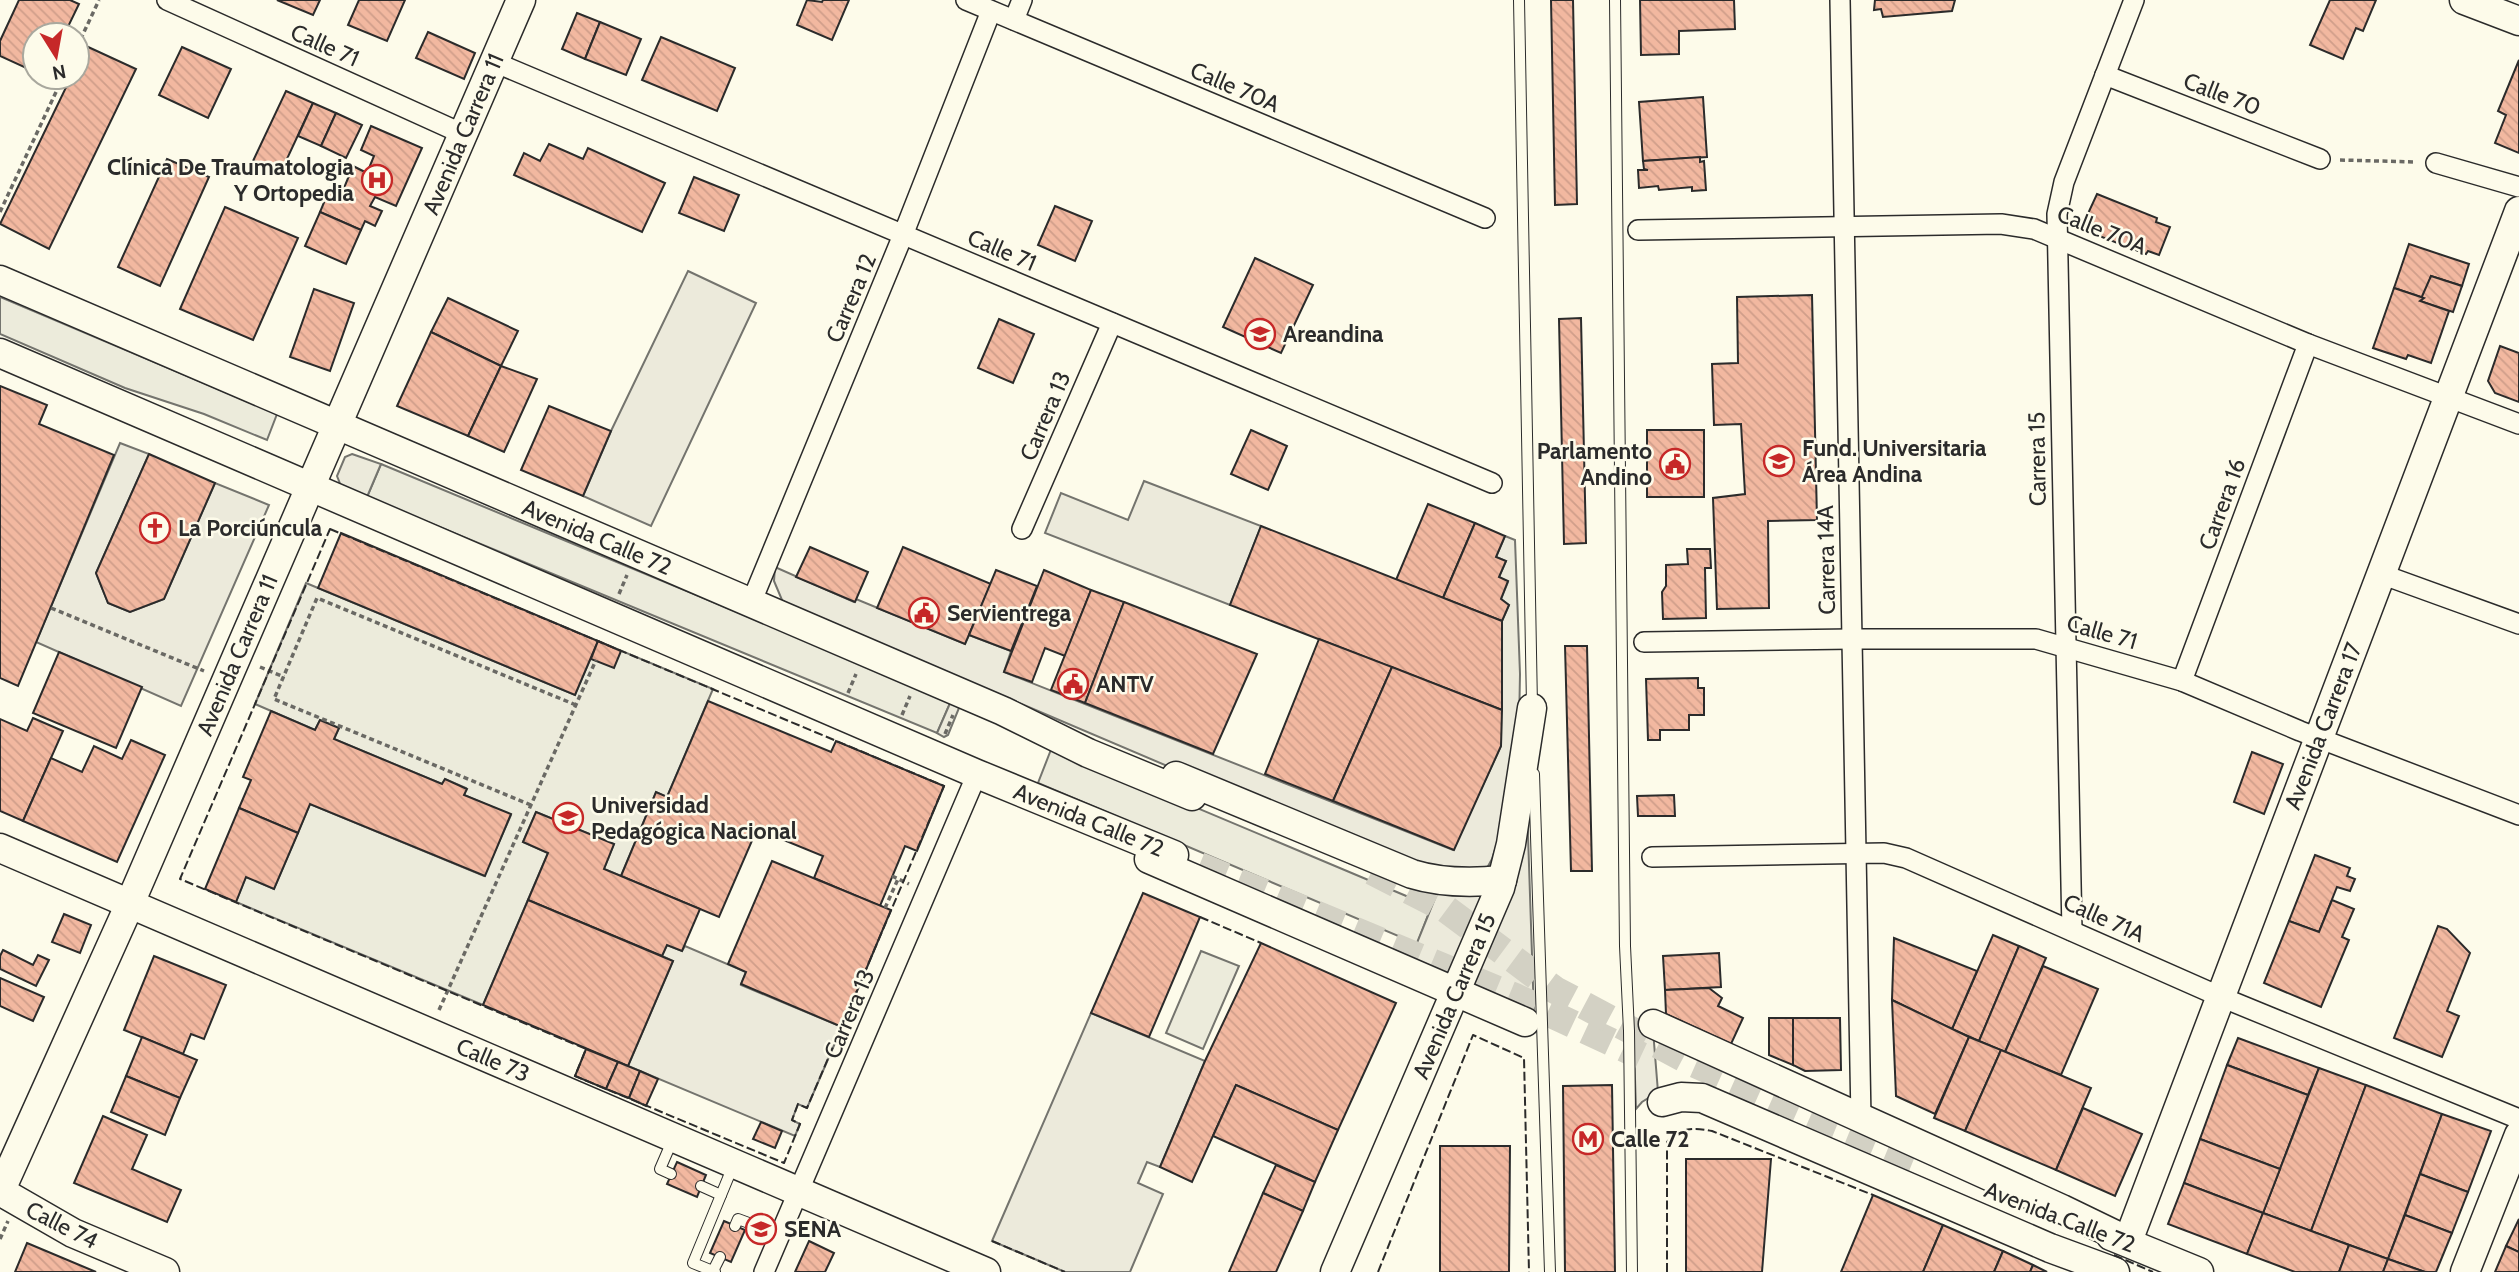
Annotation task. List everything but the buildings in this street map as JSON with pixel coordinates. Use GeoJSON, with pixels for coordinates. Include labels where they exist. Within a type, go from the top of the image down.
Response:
{"type":"FeatureCollection","features":[{"type":"Feature","properties":{"kind":"main road","name":"Avenida Carrera 11"},"geometry":{"type":"LineString","coordinates":[[0,1192],[129,905],[521,0]]}},
{"type":"Feature","properties":{"kind":"main road"},"geometry":{"type":"LineString","coordinates":[[2464,0],[2519,21]]}},
{"type":"Feature","properties":{"kind":"main road","name":"Avenida Carrera 17"},"geometry":{"type":"LineString","coordinates":[[2128,1241],[2519,211]]}},
{"type":"Feature","properties":{"kind":"main road","name":"Avenida Calle 72"},"geometry":{"type":"LineString","coordinates":[[0,280],[1003,711],[1088,752],[1192,796]]}},
{"type":"Feature","properties":{"kind":"main road","name":"Avenida Calle 72"},"geometry":{"type":"LineString","coordinates":[[0,352],[977,774],[1174,855]]}},
{"type":"Feature","properties":{"kind":"main road","name":"Avenida Carrera 15"},"geometry":{"type":"LineString","coordinates":[[1335,1272],[1502,880],[1511,844],[1532,708]]}},
{"type":"Feature","properties":{"kind":"main road"},"geometry":{"type":"LineString","coordinates":[[1003,711],[1086,738],[1412,874],[1457,882],[1502,880]]}},
{"type":"Feature","properties":{"kind":"main road"},"geometry":{"type":"LineString","coordinates":[[977,774],[1058,820],[1525,1022]]}},
{"type":"Feature","properties":{"kind":"main road","name":"Calle 73"},"geometry":{"type":"LineString","coordinates":[[0,848],[986,1272]]}},
{"type":"Feature","properties":{"kind":"main road"},"geometry":{"type":"LineString","coordinates":[[1653,1024],[2128,1241]]}},
{"type":"Feature","properties":{"kind":"main road"},"geometry":{"type":"LineString","coordinates":[[1662,1102],[1681,1097],[1702,1098],[2050,1248],[2116,1272]]}},
{"type":"Feature","properties":{"kind":"main road"},"geometry":{"type":"LineString","coordinates":[[2465,1272],[2519,1135]]}},
{"type":"Feature","properties":{"kind":"main road","name":"Avenida Calle 72"},"geometry":{"type":"LineString","coordinates":[[2116,1272],[1917,1170],[2059,1220],[2128,1241],[2199,1272]]}},
{"type":"Feature","properties":{"kind":"main road","name":"Calle 74"},"geometry":{"type":"LineString","coordinates":[[0,1192],[73,1233],[165,1272]]}},
{"type":"Feature","properties":{"kind":"street","name":"Calle 71"},"geometry":{"type":"LineString","coordinates":[[167,0],[463,134]]}},
{"type":"Feature","properties":{"kind":"street"},"geometry":{"type":"LineString","coordinates":[[1014,20],[1022,0]]}},
{"type":"Feature","properties":{"kind":"street","name":"Carrera 14A"},"geometry":{"type":"LineString","coordinates":[[1839,0],[1861,1119]]}},
{"type":"Feature","properties":{"kind":"street","name":"Carrera 15"},"geometry":{"type":"LineString","coordinates":[[2072,931],[2057,214],[2064,182],[2134,0]]}},
{"type":"Feature","properties":{"kind":"street","name":"Calle 70A"},"geometry":{"type":"LineString","coordinates":[[970,1],[1485,218]]}},
{"type":"Feature","properties":{"kind":"street","name":"Carrera 12"},"geometry":{"type":"LineString","coordinates":[[751,603],[903,236],[991,11]]}},
{"type":"Feature","properties":{"kind":"street","name":"Calle 71"},"geometry":{"type":"LineString","coordinates":[[494,62],[1492,483]]}},
{"type":"Feature","properties":{"kind":"street","name":"Calle 70"},"geometry":{"type":"LineString","coordinates":[[2105,75],[2320,159]]}},
{"type":"Feature","properties":{"kind":"street"},"geometry":{"type":"LineString","coordinates":[[2436,163],[2519,187]]}},
{"type":"Feature","properties":{"kind":"street","name":"Calle 70A"},"geometry":{"type":"LineString","coordinates":[[1638,230],[2001,224],[2034,229],[2308,344],[2519,424]]}},
{"type":"Feature","properties":{"kind":"street","name":"Carrera 13"},"geometry":{"type":"LineString","coordinates":[[1022,529],[1112,323]]}},
{"type":"Feature","properties":{"kind":"street","name":"Carrera 16"},"geometry":{"type":"LineString","coordinates":[[2182,681],[2308,344]]}},
{"type":"Feature","properties":{"kind":"street"},"geometry":{"type":"LineString","coordinates":[[2381,574],[2519,624]]}},
{"type":"Feature","properties":{"kind":"street","name":"Calle 71"},"geometry":{"type":"LineString","coordinates":[[1644,642],[2036,639],[2182,681],[2319,738],[2519,815]]}},
{"type":"Feature","properties":{"kind":"street","name":"Carrera 13"},"geometry":{"type":"LineString","coordinates":[[764,1272],[977,774]]}},
{"type":"Feature","properties":{"kind":"street","name":"Calle 71A"},"geometry":{"type":"LineString","coordinates":[[1652,858],[1884,853],[1906,858],[2221,997],[2519,1119]]}},
{"type":"Feature","properties":{"kind":"lane"},"geometry":{"type":"LineString","coordinates":[[1519,0],[1532,708],[1550,1272]]}},
{"type":"Feature","properties":{"kind":"lane"},"geometry":{"type":"LineString","coordinates":[[1615,0],[1625,946],[1632,1272]]}},
{"type":"Feature","properties":{"kind":"lane"},"geometry":{"type":"LineString","coordinates":[[671,1174],[660,1169],[673,1138]]}},
{"type":"Feature","properties":{"kind":"lane"},"geometry":{"type":"LineString","coordinates":[[720,1257],[714,1272],[693,1263],[734,1164]]}},
{"type":"Feature","properties":{"kind":"lane"},"geometry":{"type":"LineString","coordinates":[[701,1186],[721,1195]]}},
{"type":"Feature","properties":{"kind":"lane"},"geometry":{"type":"LineString","coordinates":[[736,1222],[781,1235]]}},
{"type":"Feature","properties":{"kind":"path"},"geometry":{"type":"LineString","coordinates":[[89,21],[99,0]]}},
{"type":"Feature","properties":{"kind":"path"},"geometry":{"type":"LineString","coordinates":[[0,212],[56,91]]}},
{"type":"Feature","properties":{"kind":"path"},"geometry":{"type":"LineString","coordinates":[[2320,159],[2436,163]]}},
{"type":"Feature","properties":{"kind":"path"},"geometry":{"type":"LineString","coordinates":[[617,598],[629,570]]}},
{"type":"Feature","properties":{"kind":"path"},"geometry":{"type":"LineString","coordinates":[[531,805],[274,699],[317,598],[576,705]]}},
{"type":"Feature","properties":{"kind":"path"},"geometry":{"type":"LineString","coordinates":[[51,608],[210,674]]}},
{"type":"Feature","properties":{"kind":"path"},"geometry":{"type":"LineString","coordinates":[[435,1018],[596,660]]}},
{"type":"Feature","properties":{"kind":"path"},"geometry":{"type":"LineString","coordinates":[[848,694],[860,666]]}},
{"type":"Feature","properties":{"kind":"path"},"geometry":{"type":"LineString","coordinates":[[902,716],[913,688]]}},
{"type":"Feature","properties":{"kind":"path"},"geometry":{"type":"LineString","coordinates":[[945,734],[956,706]]}},
{"type":"Feature","properties":{"kind":"path"},"geometry":{"type":"LineString","coordinates":[[892,876],[911,885]]}},
{"type":"Feature","properties":{"kind":"path"},"geometry":{"type":"LineString","coordinates":[[885,908],[898,878]]}},
{"type":"Feature","properties":{"kind":"path"},"geometry":{"type":"LineString","coordinates":[[0,1239],[8,1220]]}},
{"type":"Feature","properties":{"kind":"shaded area"},"geometry":{"type":"Polygon","coordinates":[[[688,271],[756,303],[651,526],[583,496],[611,431],[688,271]]]}},
{"type":"Feature","properties":{"kind":"shaded area"},"geometry":{"type":"Polygon","coordinates":[[[0,297],[277,414],[267,440],[204,414],[125,388],[0,334],[0,297]]]}},
{"type":"Feature","properties":{"kind":"shaded area"},"geometry":{"type":"Polygon","coordinates":[[[120,443],[149,454],[96,573],[108,603],[130,612],[164,599],[215,483],[269,505],[181,706],[36,642],[120,443]]]}},
{"type":"Feature","properties":{"kind":"shaded area"},"geometry":{"type":"Polygon","coordinates":[[[352,454],[381,464],[367,497],[341,486],[337,476],[345,457],[352,454]]]}},
{"type":"Feature","properties":{"kind":"shaded area","name":"La Porciúncula"},"geometry":{"type":"Polygon","coordinates":[[[381,464],[951,701],[937,733],[367,497],[381,464]]]}},
{"type":"Feature","properties":{"kind":"shaded area"},"geometry":{"type":"Polygon","coordinates":[[[1144,481],[1261,526],[1230,605],[1045,533],[1061,493],[1128,520],[1144,481]]]}},
{"type":"Feature","properties":{"kind":"shaded area"},"geometry":{"type":"Polygon","coordinates":[[[1505,536],[1515,540],[1520,674],[1519,727],[1502,828],[1492,859],[1487,868],[1453,874],[1259,805],[791,606],[782,600],[774,581],[775,567],[854,602],[856,599],[965,644],[969,635],[1011,651],[1004,672],[1453,850],[1501,746],[1502,621],[1509,605],[1501,599],[1508,582],[1499,577],[1506,561],[1496,557],[1505,536]]]}},
{"type":"Feature","properties":{"kind":"shaded area"},"geometry":{"type":"Polygon","coordinates":[[[306,583],[575,695],[598,641],[713,689],[667,797],[656,792],[621,876],[604,869],[614,844],[536,812],[523,842],[548,853],[483,1005],[236,902],[246,877],[274,889],[310,804],[484,876],[511,815],[464,795],[466,788],[445,779],[442,784],[334,739],[339,728],[320,720],[315,730],[255,704],[306,583]]]}},
{"type":"Feature","properties":{"kind":"shaded area"},"geometry":{"type":"Polygon","coordinates":[[[951,701],[959,708],[948,735],[944,737],[937,733],[951,701]]]}},
{"type":"Feature","properties":{"kind":"shaded area"},"geometry":{"type":"Polygon","coordinates":[[[1052,747],[1411,898],[1430,910],[1417,944],[1038,783],[1052,747]]]}},
{"type":"Feature","properties":{"kind":"shaded area"},"geometry":{"type":"Polygon","coordinates":[[[1527,805],[1534,1015],[1470,985],[1527,805]]]}},
{"type":"Feature","properties":{"kind":"shaded area"},"geometry":{"type":"Polygon","coordinates":[[[1440,886],[1485,889],[1448,977],[1410,960],[1440,886]]]}},
{"type":"Feature","properties":{"kind":"shaded area"},"geometry":{"type":"Polygon","coordinates":[[[667,945],[682,951],[685,946],[746,972],[741,985],[842,1027],[807,1108],[798,1104],[792,1120],[800,1124],[795,1136],[628,1066],[673,961],[662,956],[667,945]]]}},
{"type":"Feature","properties":{"kind":"shaded area"},"geometry":{"type":"Polygon","coordinates":[[[1201,951],[1239,966],[1203,1049],[1166,1033],[1201,951]]]}},
{"type":"Feature","properties":{"kind":"shaded area"},"geometry":{"type":"Polygon","coordinates":[[[1091,1013],[1205,1061],[1160,1167],[1147,1162],[1138,1183],[1163,1194],[1130,1272],[1065,1272],[992,1241],[1091,1013]]]}},
{"type":"Feature","properties":{"kind":"shaded area"},"geometry":{"type":"Polygon","coordinates":[[[1633,1018],[1653,1030],[1658,1092],[1636,1109],[1633,1018]]]}},
{"type":"Feature","properties":{"kind":"tunnel"},"geometry":{"type":"LineString","coordinates":[[1199,866],[1515,997],[1641,1056]]}},
{"type":"Feature","properties":{"kind":"tunnel"},"geometry":{"type":"LineString","coordinates":[[1372,871],[1446,909],[1555,990],[1691,1062],[1921,1161]]}},
{"type":"Feature","properties":{"kind":"fence"},"geometry":{"type":"LineString","coordinates":[[330,529],[944,786],[807,1108],[798,1104],[792,1120],[800,1124],[784,1163],[575,1076],[586,1049],[180,879],[330,529]]}},
{"type":"Feature","properties":{"kind":"fence"},"geometry":{"type":"LineString","coordinates":[[1200,917],[1261,943]]}},
{"type":"Feature","properties":{"kind":"fence"},"geometry":{"type":"LineString","coordinates":[[1378,1272],[1473,1035],[1524,1058],[1529,1272]]}},
{"type":"Feature","properties":{"kind":"fence"},"geometry":{"type":"LineString","coordinates":[[1667,1272],[1667,1142],[1682,1131],[1712,1131],[1873,1195]]}},
{"type":"Feature","properties":{"kind":"fence"},"geometry":{"type":"LineString","coordinates":[[992,1241],[1065,1272]]}},
{"type":"Feature","properties":{"kind":"fence"},"geometry":{"type":"LineString","coordinates":[[2114,1255],[2153,1272]]}},
{"type":"Feature","properties":{"kind":"place","name":"Clínica De Traumatologia Y Ortopedia"},"geometry":{"type":"Point","coordinates":[377,180]}},
{"type":"Feature","properties":{"kind":"place","name":"Areandina"},"geometry":{"type":"Point","coordinates":[1260,334]}},
{"type":"Feature","properties":{"kind":"place","name":"Fund. Universitaria Área Andina"},"geometry":{"type":"Point","coordinates":[1779,461]}},
{"type":"Feature","properties":{"kind":"place","name":"Parlamento Andino"},"geometry":{"type":"Point","coordinates":[1675,464]}},
{"type":"Feature","properties":{"kind":"place","name":"La Porciúncula"},"geometry":{"type":"Point","coordinates":[155,528]}},
{"type":"Feature","properties":{"kind":"place","name":"Servientrega"},"geometry":{"type":"Point","coordinates":[924,613]}},
{"type":"Feature","properties":{"kind":"place","name":"ANTV"},"geometry":{"type":"Point","coordinates":[1073,684]}},
{"type":"Feature","properties":{"kind":"place","name":"Universidad Pedagógica Nacional"},"geometry":{"type":"Point","coordinates":[568,818]}},
{"type":"Feature","properties":{"kind":"place","name":"Calle 72"},"geometry":{"type":"Point","coordinates":[1588,1139]}},
{"type":"Feature","properties":{"kind":"place","name":"SENA"},"geometry":{"type":"Point","coordinates":[761,1229]}}]}
